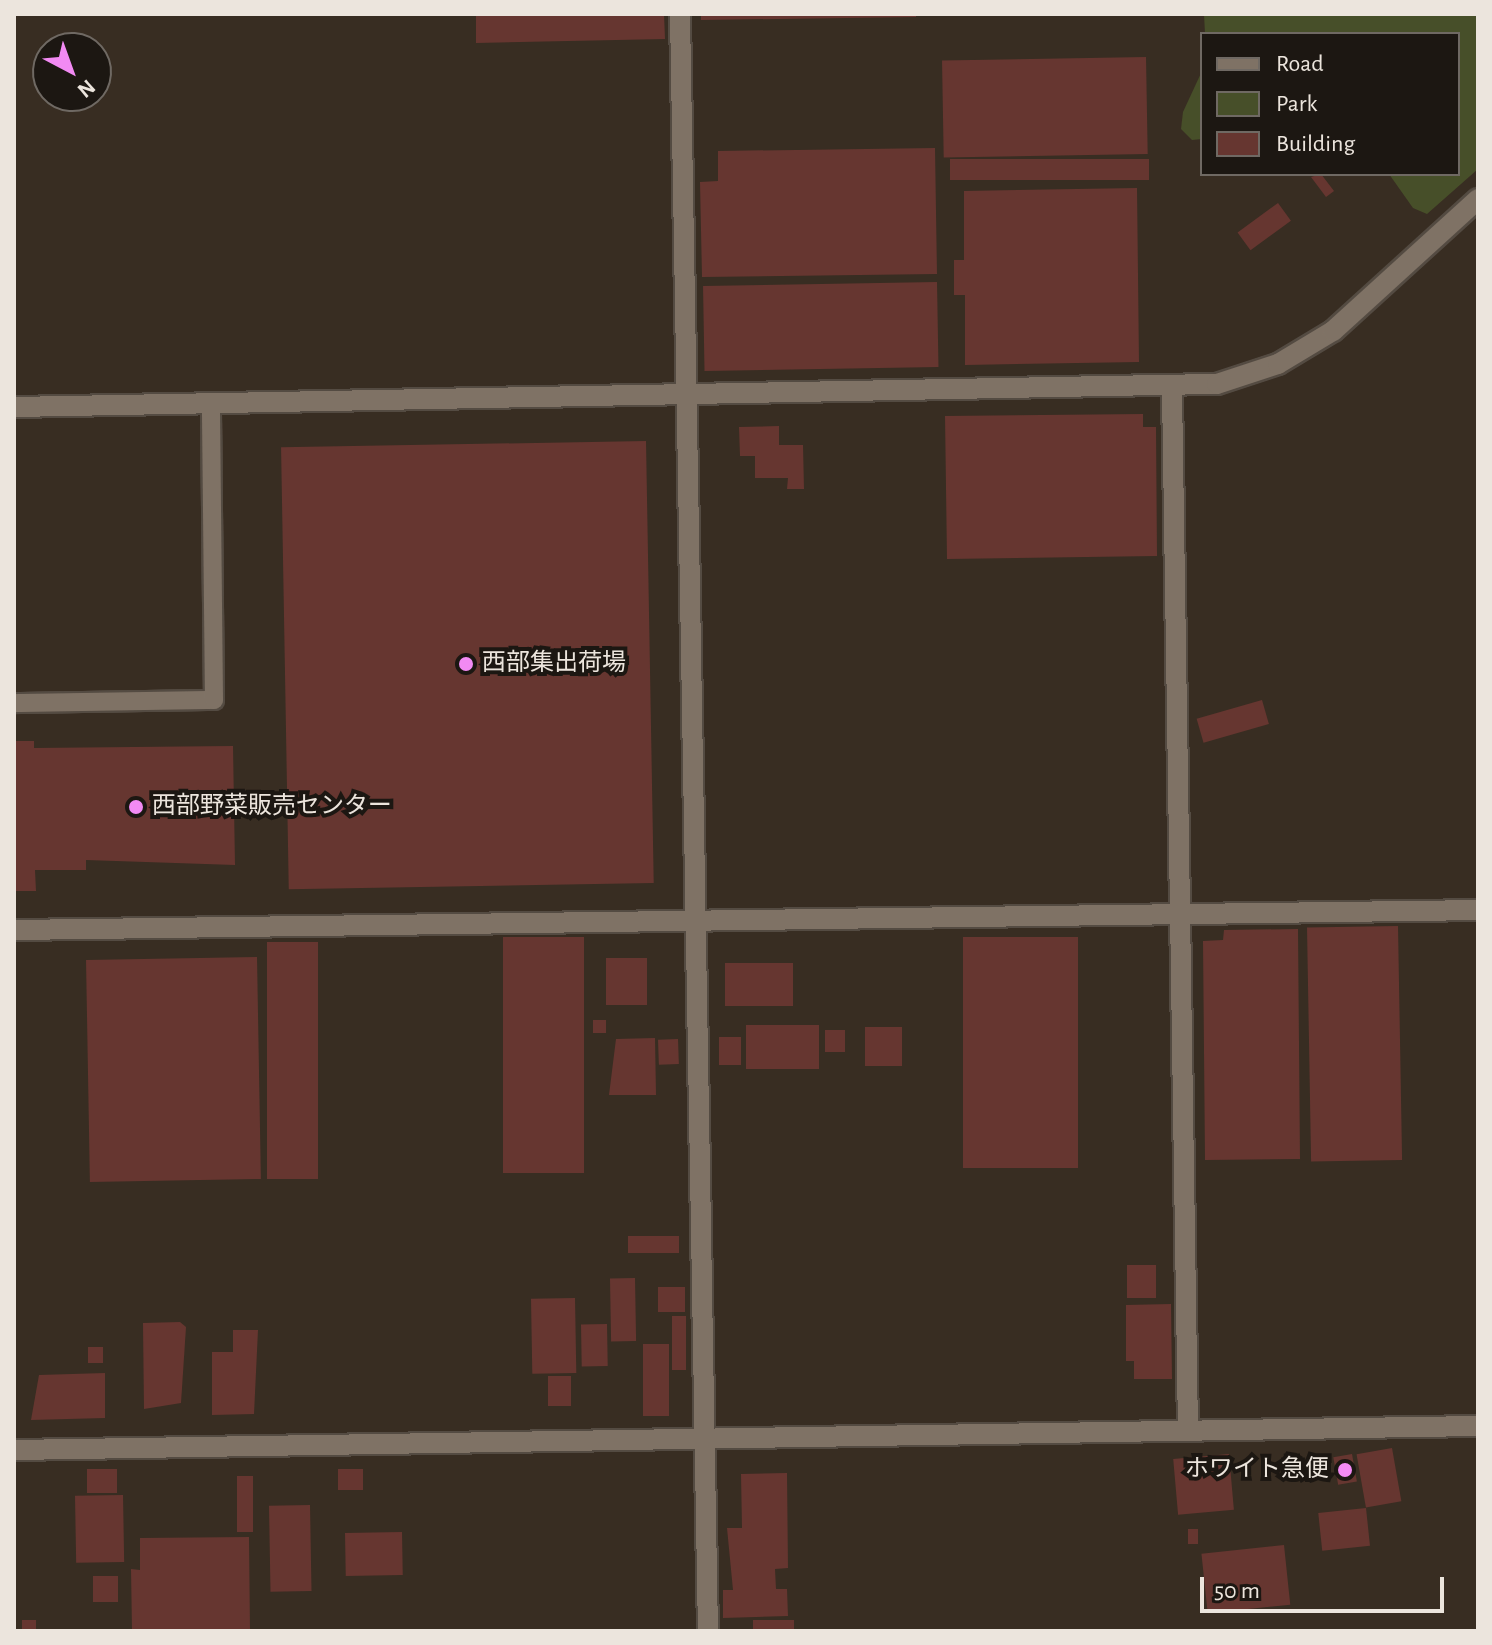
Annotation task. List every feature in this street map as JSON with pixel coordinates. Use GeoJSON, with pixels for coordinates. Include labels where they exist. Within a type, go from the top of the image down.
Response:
{"type":"FeatureCollection","features":[{"type":"Feature","properties":{"kind":"street"},"geometry":{"type":"LineString","coordinates":[[680,14],[708,1631]]}},
{"type":"Feature","properties":{"kind":"street"},"geometry":{"type":"LineString","coordinates":[[14,407],[1172,390],[1248,376],[1306,349],[1478,199]]}},
{"type":"Feature","properties":{"kind":"street"},"geometry":{"type":"LineString","coordinates":[[1172,390],[1188,1431]]}},
{"type":"Feature","properties":{"kind":"street"},"geometry":{"type":"LineString","coordinates":[[14,930],[1478,910]]}},
{"type":"Feature","properties":{"kind":"street"},"geometry":{"type":"LineString","coordinates":[[14,1450],[1478,1426]]}},
{"type":"Feature","properties":{"kind":"lane"},"geometry":{"type":"LineString","coordinates":[[14,703],[214,700],[211,404]]}},
{"type":"Feature","properties":{"kind":"green space"},"geometry":{"type":"Polygon","coordinates":[[[1204,14],[1477,14],[1478,169],[1427,214],[1413,208],[1390,176],[1460,176],[1460,32],[1205,32],[1204,14]]]}},
{"type":"Feature","properties":{"kind":"green space"},"geometry":{"type":"Polygon","coordinates":[[[1200,75],[1200,139],[1192,140],[1181,129],[1183,112],[1200,75]]]}},
{"type":"Feature","properties":{"kind":"building"},"geometry":{"type":"Polygon","coordinates":[[[476,14],[664,14],[665,39],[476,43],[476,14]]]}},
{"type":"Feature","properties":{"kind":"building"},"geometry":{"type":"Polygon","coordinates":[[[701,14],[916,14],[916,17],[701,20],[701,14]]]}},
{"type":"Feature","properties":{"kind":"building"},"geometry":{"type":"Polygon","coordinates":[[[1146,57],[1148,154],[944,158],[942,61],[1146,57]]]}},
{"type":"Feature","properties":{"kind":"building"},"geometry":{"type":"Polygon","coordinates":[[[935,148],[937,274],[702,277],[700,182],[718,181],[718,151],[935,148]]]}},
{"type":"Feature","properties":{"kind":"building"},"geometry":{"type":"Polygon","coordinates":[[[950,159],[1149,159],[1149,180],[950,180],[950,159]]]}},
{"type":"Feature","properties":{"kind":"building"},"geometry":{"type":"Polygon","coordinates":[[[1323,176],[1334,191],[1326,197],[1311,177],[1323,176]]]}},
{"type":"Feature","properties":{"kind":"building"},"geometry":{"type":"Polygon","coordinates":[[[1137,188],[1139,362],[965,365],[965,295],[954,295],[954,260],[964,260],[964,191],[1137,188]]]}},
{"type":"Feature","properties":{"kind":"building"},"geometry":{"type":"Polygon","coordinates":[[[1278,203],[1291,221],[1250,250],[1238,232],[1278,203]]]}},
{"type":"Feature","properties":{"kind":"building"},"geometry":{"type":"Polygon","coordinates":[[[937,282],[938,367],[705,371],[703,286],[937,282]]]}},
{"type":"Feature","properties":{"kind":"building"},"geometry":{"type":"Polygon","coordinates":[[[1143,414],[1143,427],[1156,427],[1157,556],[947,559],[945,416],[1143,414]]]}},
{"type":"Feature","properties":{"kind":"building"},"geometry":{"type":"Polygon","coordinates":[[[779,426],[779,445],[803,445],[804,489],[787,489],[788,478],[755,478],[755,456],[740,456],[739,427],[779,426]]]}},
{"type":"Feature","properties":{"kind":"building","name":"西部集出荷場"},"geometry":{"type":"Polygon","coordinates":[[[646,441],[654,883],[289,889],[281,447],[646,441]]]}},
{"type":"Feature","properties":{"kind":"building"},"geometry":{"type":"Polygon","coordinates":[[[1262,700],[1269,724],[1204,743],[1197,719],[1262,700]]]}},
{"type":"Feature","properties":{"kind":"building"},"geometry":{"type":"Polygon","coordinates":[[[14,741],[34,741],[34,748],[233,746],[235,865],[86,860],[86,870],[35,870],[36,891],[14,891],[14,741]]]}},
{"type":"Feature","properties":{"kind":"building"},"geometry":{"type":"Polygon","coordinates":[[[1398,926],[1402,1160],[1311,1162],[1307,928],[1398,926]]]}},
{"type":"Feature","properties":{"kind":"building"},"geometry":{"type":"Polygon","coordinates":[[[1298,929],[1300,1159],[1205,1160],[1203,941],[1223,940],[1224,930],[1298,929]]]}},
{"type":"Feature","properties":{"kind":"building"},"geometry":{"type":"Polygon","coordinates":[[[503,937],[584,937],[584,1173],[503,1173],[503,937]]]}},
{"type":"Feature","properties":{"kind":"building"},"geometry":{"type":"Polygon","coordinates":[[[963,937],[1078,937],[1078,1168],[963,1168],[963,937]]]}},
{"type":"Feature","properties":{"kind":"building"},"geometry":{"type":"Polygon","coordinates":[[[267,942],[318,942],[318,1179],[267,1179],[267,942]]]}},
{"type":"Feature","properties":{"kind":"building"},"geometry":{"type":"Polygon","coordinates":[[[257,957],[261,1179],[90,1182],[86,960],[257,957]]]}},
{"type":"Feature","properties":{"kind":"building"},"geometry":{"type":"Polygon","coordinates":[[[606,958],[647,958],[647,1005],[606,1005],[606,958]]]}},
{"type":"Feature","properties":{"kind":"building"},"geometry":{"type":"Polygon","coordinates":[[[725,963],[793,963],[793,1006],[725,1006],[725,963]]]}},
{"type":"Feature","properties":{"kind":"building"},"geometry":{"type":"Polygon","coordinates":[[[593,1020],[606,1020],[606,1033],[593,1033],[593,1020]]]}},
{"type":"Feature","properties":{"kind":"building"},"geometry":{"type":"Polygon","coordinates":[[[746,1025],[819,1025],[819,1069],[746,1069],[746,1025]]]}},
{"type":"Feature","properties":{"kind":"building"},"geometry":{"type":"Polygon","coordinates":[[[865,1027],[902,1027],[902,1066],[865,1066],[865,1027]]]}},
{"type":"Feature","properties":{"kind":"building"},"geometry":{"type":"Polygon","coordinates":[[[825,1030],[845,1030],[845,1052],[825,1052],[825,1030]]]}},
{"type":"Feature","properties":{"kind":"building"},"geometry":{"type":"Polygon","coordinates":[[[719,1037],[741,1037],[741,1065],[719,1065],[719,1037]]]}},
{"type":"Feature","properties":{"kind":"building"},"geometry":{"type":"Polygon","coordinates":[[[655,1038],[656,1095],[609,1095],[616,1039],[655,1038]]]}},
{"type":"Feature","properties":{"kind":"building"},"geometry":{"type":"Polygon","coordinates":[[[678,1039],[679,1064],[659,1065],[658,1040],[678,1039]]]}},
{"type":"Feature","properties":{"kind":"building"},"geometry":{"type":"Polygon","coordinates":[[[628,1236],[679,1236],[679,1253],[628,1253],[628,1236]]]}},
{"type":"Feature","properties":{"kind":"building"},"geometry":{"type":"Polygon","coordinates":[[[1127,1265],[1156,1265],[1156,1298],[1127,1298],[1127,1265]]]}},
{"type":"Feature","properties":{"kind":"building"},"geometry":{"type":"Polygon","coordinates":[[[610,1278],[635,1278],[636,1341],[611,1341],[610,1278]]]}},
{"type":"Feature","properties":{"kind":"building"},"geometry":{"type":"Polygon","coordinates":[[[658,1287],[685,1287],[685,1312],[658,1312],[658,1287]]]}},
{"type":"Feature","properties":{"kind":"building"},"geometry":{"type":"Polygon","coordinates":[[[575,1298],[576,1373],[532,1374],[531,1299],[575,1298]]]}},
{"type":"Feature","properties":{"kind":"building"},"geometry":{"type":"Polygon","coordinates":[[[1171,1304],[1172,1379],[1134,1379],[1134,1361],[1126,1361],[1126,1305],[1171,1304]]]}},
{"type":"Feature","properties":{"kind":"building"},"geometry":{"type":"Polygon","coordinates":[[[672,1316],[686,1316],[686,1370],[672,1370],[672,1316]]]}},
{"type":"Feature","properties":{"kind":"building"},"geometry":{"type":"Polygon","coordinates":[[[180,1322],[186,1327],[181,1403],[144,1409],[143,1323],[180,1322]]]}},
{"type":"Feature","properties":{"kind":"building"},"geometry":{"type":"Polygon","coordinates":[[[581,1324],[607,1324],[608,1366],[582,1366],[581,1324]]]}},
{"type":"Feature","properties":{"kind":"building"},"geometry":{"type":"Polygon","coordinates":[[[233,1330],[258,1330],[254,1414],[212,1415],[212,1352],[233,1352],[233,1330]]]}},
{"type":"Feature","properties":{"kind":"building"},"geometry":{"type":"Polygon","coordinates":[[[643,1344],[669,1344],[669,1416],[643,1416],[643,1344]]]}},
{"type":"Feature","properties":{"kind":"building"},"geometry":{"type":"Polygon","coordinates":[[[88,1347],[103,1347],[103,1363],[88,1363],[88,1347]]]}},
{"type":"Feature","properties":{"kind":"building"},"geometry":{"type":"Polygon","coordinates":[[[105,1373],[105,1418],[31,1420],[39,1375],[105,1373]]]}},
{"type":"Feature","properties":{"kind":"building"},"geometry":{"type":"Polygon","coordinates":[[[548,1376],[571,1376],[571,1406],[548,1406],[548,1376]]]}},
{"type":"Feature","properties":{"kind":"building"},"geometry":{"type":"Polygon","coordinates":[[[1392,1448],[1401,1501],[1366,1507],[1357,1454],[1392,1448]]]}},
{"type":"Feature","properties":{"kind":"building"},"geometry":{"type":"Polygon","coordinates":[[[1229,1454],[1234,1510],[1178,1515],[1173,1459],[1229,1454]]]}},
{"type":"Feature","properties":{"kind":"building","name":"ホワイト急便"},"geometry":{"type":"Polygon","coordinates":[[[1352,1454],[1357,1482],[1338,1485],[1333,1457],[1352,1454]]]}},
{"type":"Feature","properties":{"kind":"building"},"geometry":{"type":"Polygon","coordinates":[[[87,1469],[117,1469],[117,1493],[87,1493],[87,1469]]]}},
{"type":"Feature","properties":{"kind":"building"},"geometry":{"type":"Polygon","coordinates":[[[338,1469],[363,1469],[363,1490],[338,1490],[338,1469]]]}},
{"type":"Feature","properties":{"kind":"building"},"geometry":{"type":"Polygon","coordinates":[[[787,1473],[788,1568],[775,1569],[776,1589],[787,1589],[788,1616],[723,1618],[723,1590],[733,1590],[727,1528],[742,1528],[741,1474],[787,1473]]]}},
{"type":"Feature","properties":{"kind":"building"},"geometry":{"type":"Polygon","coordinates":[[[237,1476],[253,1476],[253,1532],[237,1532],[237,1476]]]}},
{"type":"Feature","properties":{"kind":"building"},"geometry":{"type":"Polygon","coordinates":[[[123,1495],[124,1562],[76,1563],[75,1496],[123,1495]]]}},
{"type":"Feature","properties":{"kind":"building"},"geometry":{"type":"Polygon","coordinates":[[[310,1505],[312,1591],[271,1592],[269,1506],[310,1505]]]}},
{"type":"Feature","properties":{"kind":"building"},"geometry":{"type":"Polygon","coordinates":[[[1366,1508],[1370,1546],[1322,1551],[1318,1513],[1366,1508]]]}},
{"type":"Feature","properties":{"kind":"building"},"geometry":{"type":"Polygon","coordinates":[[[1188,1529],[1198,1529],[1198,1544],[1188,1544],[1188,1529]]]}},
{"type":"Feature","properties":{"kind":"building"},"geometry":{"type":"Polygon","coordinates":[[[402,1532],[403,1575],[346,1576],[345,1533],[402,1532]]]}},
{"type":"Feature","properties":{"kind":"building"},"geometry":{"type":"Polygon","coordinates":[[[249,1537],[250,1631],[132,1631],[131,1569],[140,1570],[140,1538],[249,1537]]]}},
{"type":"Feature","properties":{"kind":"building"},"geometry":{"type":"Polygon","coordinates":[[[1284,1545],[1290,1605],[1208,1613],[1201,1554],[1284,1545]]]}},
{"type":"Feature","properties":{"kind":"building"},"geometry":{"type":"Polygon","coordinates":[[[93,1576],[118,1576],[118,1602],[93,1602],[93,1576]]]}},
{"type":"Feature","properties":{"kind":"building"},"geometry":{"type":"Polygon","coordinates":[[[22,1620],[36,1620],[36,1631],[22,1631],[22,1620]]]}},
{"type":"Feature","properties":{"kind":"building"},"geometry":{"type":"Polygon","coordinates":[[[753,1620],[794,1620],[794,1631],[753,1631],[753,1620]]]}},
{"type":"Feature","properties":{"kind":"place","name":"西部集出荷場"},"geometry":{"type":"Point","coordinates":[466,664]}},
{"type":"Feature","properties":{"kind":"place","name":"西部野菜販売センター"},"geometry":{"type":"Point","coordinates":[136,807]}},
{"type":"Feature","properties":{"kind":"place","name":"ホワイト急便"},"geometry":{"type":"Point","coordinates":[1345,1470]}}]}
